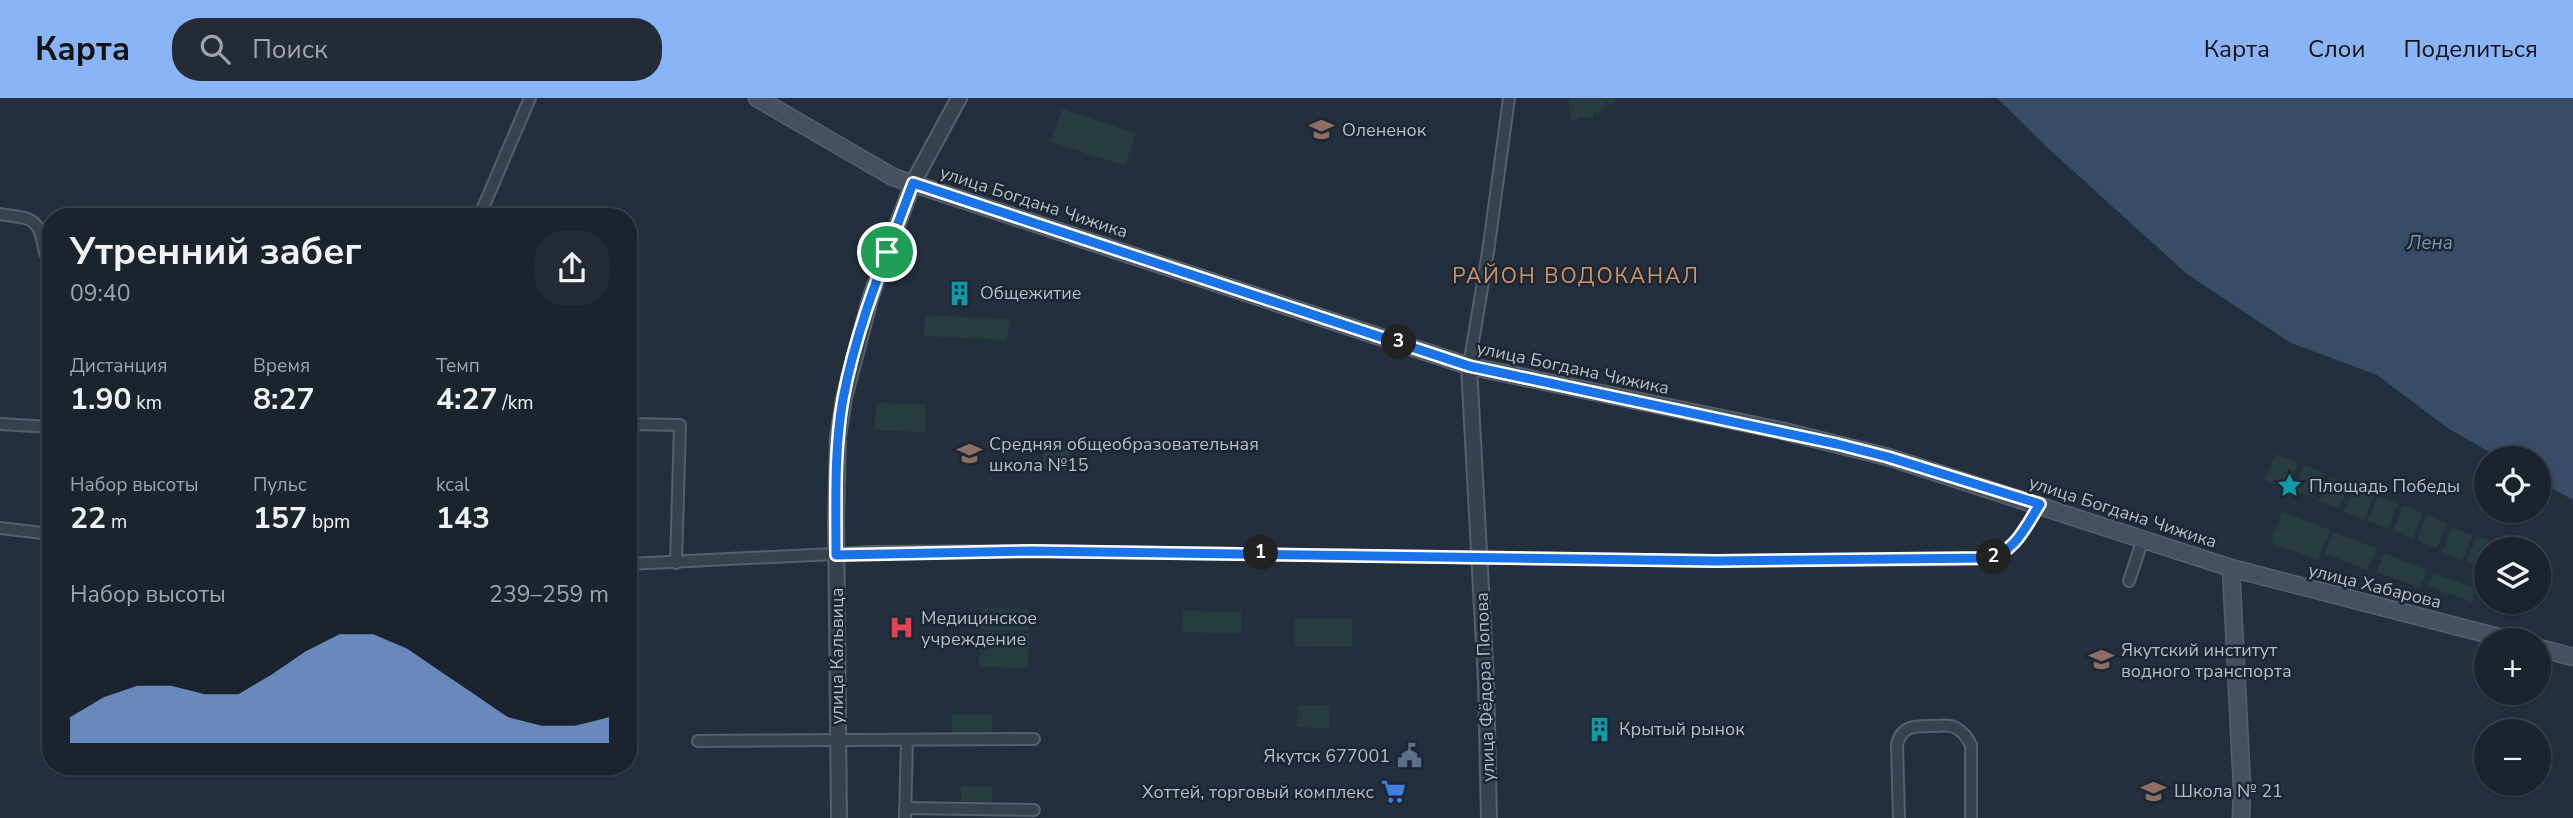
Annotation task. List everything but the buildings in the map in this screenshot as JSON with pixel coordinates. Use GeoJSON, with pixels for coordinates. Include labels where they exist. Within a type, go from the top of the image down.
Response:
{"type":"FeatureCollection","features":[{"type":"Feature","properties":{"kind":"main road","name":"улица Богдана Чижика"},"geometry":{"type":"LineString","coordinates":[[757,98],[893,177],[1469,366],[1888,457],[2231,568]]}},
{"type":"Feature","properties":{"kind":"main road","name":"улица Хабарова"},"geometry":{"type":"LineString","coordinates":[[2231,568],[2474,631]]}},
{"type":"Feature","properties":{"kind":"main road"},"geometry":{"type":"LineString","coordinates":[[2231,568],[2242,787],[2241,818]]}},
{"type":"Feature","properties":{"kind":"main road"},"geometry":{"type":"LineString","coordinates":[[2551,651],[2573,657]]}},
{"type":"Feature","properties":{"kind":"street"},"geometry":{"type":"LineString","coordinates":[[483,208],[530,98]]}},
{"type":"Feature","properties":{"kind":"street","name":"улица Кальвица"},"geometry":{"type":"LineString","coordinates":[[839,818],[836,555],[838,437],[844,398],[871,296],[913,183],[959,98]]}},
{"type":"Feature","properties":{"kind":"street","name":"улица Фёдора Попова"},"geometry":{"type":"LineString","coordinates":[[1489,818],[1487,695],[1469,366],[1509,98]]}},
{"type":"Feature","properties":{"kind":"street"},"geometry":{"type":"LineString","coordinates":[[0,214],[34,222],[42,241]]}},
{"type":"Feature","properties":{"kind":"street"},"geometry":{"type":"LineString","coordinates":[[0,424],[42,426]]}},
{"type":"Feature","properties":{"kind":"street"},"geometry":{"type":"LineString","coordinates":[[637,424],[680,425],[676,563]]}},
{"type":"Feature","properties":{"kind":"street"},"geometry":{"type":"LineString","coordinates":[[637,565],[836,555],[1032,551],[1716,561],[1987,558],[1999,556],[2015,543],[2040,504]]}},
{"type":"Feature","properties":{"kind":"street"},"geometry":{"type":"LineString","coordinates":[[0,528],[42,533]]}},
{"type":"Feature","properties":{"kind":"street"},"geometry":{"type":"LineString","coordinates":[[2129,581],[2143,539]]}},
{"type":"Feature","properties":{"kind":"street"},"geometry":{"type":"LineString","coordinates":[[1899,818],[1897,745],[1900,735],[1912,726],[1949,726],[1958,729],[1971,745],[1971,818]]}},
{"type":"Feature","properties":{"kind":"street"},"geometry":{"type":"LineString","coordinates":[[698,741],[1034,739]]}},
{"type":"Feature","properties":{"kind":"street"},"geometry":{"type":"LineString","coordinates":[[907,740],[905,813],[1034,810]]}},
{"type":"Feature","properties":{"kind":"green space"},"geometry":{"type":"Polygon","coordinates":[[[1569,98],[1616,98],[1611,105],[1605,101],[1604,108],[1597,115],[1595,109],[1593,117],[1578,117],[1577,122],[1570,119],[1569,98]]]}},
{"type":"Feature","properties":{"kind":"green space"},"geometry":{"type":"Polygon","coordinates":[[[1062,109],[1136,133],[1125,166],[1051,142],[1062,109]]]}},
{"type":"Feature","properties":{"kind":"green space"},"geometry":{"type":"Polygon","coordinates":[[[925,315],[1012,319],[1006,340],[924,336],[925,315]]]}},
{"type":"Feature","properties":{"kind":"green space"},"geometry":{"type":"Polygon","coordinates":[[[876,403],[926,404],[925,432],[875,430],[876,403]]]}},
{"type":"Feature","properties":{"kind":"green space"},"geometry":{"type":"Polygon","coordinates":[[[1043,449],[1070,450],[1069,470],[1042,469],[1043,449]]]}},
{"type":"Feature","properties":{"kind":"green space"},"geometry":{"type":"Polygon","coordinates":[[[2275,454],[2298,463],[2288,489],[2265,480],[2275,454]]]}},
{"type":"Feature","properties":{"kind":"green space"},"geometry":{"type":"Polygon","coordinates":[[[2304,465],[2324,473],[2314,498],[2294,491],[2304,465]]]}},
{"type":"Feature","properties":{"kind":"green space"},"geometry":{"type":"Polygon","coordinates":[[[2329,476],[2349,483],[2339,509],[2319,501],[2329,476]]]}},
{"type":"Feature","properties":{"kind":"green space"},"geometry":{"type":"Polygon","coordinates":[[[2354,486],[2374,494],[2364,520],[2344,512],[2354,486]]]}},
{"type":"Feature","properties":{"kind":"green space"},"geometry":{"type":"Polygon","coordinates":[[[2378,496],[2398,504],[2388,529],[2368,521],[2378,496]]]}},
{"type":"Feature","properties":{"kind":"green space"},"geometry":{"type":"Polygon","coordinates":[[[2403,505],[2423,513],[2413,539],[2393,531],[2403,505]]]}},
{"type":"Feature","properties":{"kind":"green space"},"geometry":{"type":"Polygon","coordinates":[[[2282,512],[2330,530],[2318,560],[2271,543],[2282,512]]]}},
{"type":"Feature","properties":{"kind":"green space"},"geometry":{"type":"Polygon","coordinates":[[[2427,515],[2447,523],[2437,548],[2417,540],[2427,515]]]}},
{"type":"Feature","properties":{"kind":"green space"},"geometry":{"type":"Polygon","coordinates":[[[2452,527],[2472,535],[2462,560],[2442,552],[2452,527]]]}},
{"type":"Feature","properties":{"kind":"green space"},"geometry":{"type":"Polygon","coordinates":[[[2333,532],[2376,548],[2368,570],[2325,554],[2333,532]]]}},
{"type":"Feature","properties":{"kind":"green space"},"geometry":{"type":"Polygon","coordinates":[[[2474,544],[2474,564],[2467,561],[2474,544]]]}},
{"type":"Feature","properties":{"kind":"green space"},"geometry":{"type":"Polygon","coordinates":[[[2384,553],[2427,570],[2420,588],[2377,572],[2384,553]]]}},
{"type":"Feature","properties":{"kind":"green space"},"geometry":{"type":"Polygon","coordinates":[[[2433,573],[2474,588],[2474,597],[2472,602],[2428,586],[2433,573]]]}},
{"type":"Feature","properties":{"kind":"green space"},"geometry":{"type":"Polygon","coordinates":[[[982,608],[1029,609],[1028,631],[982,630],[982,608]]]}},
{"type":"Feature","properties":{"kind":"green space"},"geometry":{"type":"Polygon","coordinates":[[[1183,611],[1241,612],[1241,634],[1182,632],[1183,611]]]}},
{"type":"Feature","properties":{"kind":"green space"},"geometry":{"type":"Polygon","coordinates":[[[1294,618],[1352,619],[1352,647],[1294,646],[1294,618]]]}},
{"type":"Feature","properties":{"kind":"green space"},"geometry":{"type":"Polygon","coordinates":[[[981,632],[1029,633],[1028,668],[979,667],[981,632]]]}},
{"type":"Feature","properties":{"kind":"green space"},"geometry":{"type":"Polygon","coordinates":[[[1298,705],[1330,706],[1329,728],[1297,727],[1298,705]]]}},
{"type":"Feature","properties":{"kind":"green space"},"geometry":{"type":"Polygon","coordinates":[[[952,714],[992,715],[992,736],[952,735],[952,714]]]}},
{"type":"Feature","properties":{"kind":"green space"},"geometry":{"type":"Polygon","coordinates":[[[961,786],[992,787],[992,804],[961,803],[961,786]]]}},
{"type":"Feature","properties":{"kind":"water","name":"Лена"},"geometry":{"type":"Polygon","coordinates":[[[1997,98],[2573,98],[2573,500],[2551,488],[2551,446],[2479,446],[2449,429],[2377,375],[2291,343],[2187,274],[2050,150],[1997,98]]]}},
{"type":"Feature","properties":{"kind":"place","name":"Олененок"},"geometry":{"type":"Point","coordinates":[1322,130]}},
{"type":"Feature","properties":{"kind":"place","name":"Общежитие"},"geometry":{"type":"Point","coordinates":[960,293]}},
{"type":"Feature","properties":{"kind":"place","name":"Средняя общеобразовательная школа №15"},"geometry":{"type":"Point","coordinates":[969,454]}},
{"type":"Feature","properties":{"kind":"place","name":"Площадь Победы"},"geometry":{"type":"Point","coordinates":[2289,486]}},
{"type":"Feature","properties":{"kind":"place","name":"Медицинское учреждение"},"geometry":{"type":"Point","coordinates":[901,628]}},
{"type":"Feature","properties":{"kind":"place","name":"Якутский институт водного транспорта"},"geometry":{"type":"Point","coordinates":[2101,660]}},
{"type":"Feature","properties":{"kind":"place","name":"Крытый рынок"},"geometry":{"type":"Point","coordinates":[1599,729]}},
{"type":"Feature","properties":{"kind":"place","name":"Якутск 677001"},"geometry":{"type":"Point","coordinates":[1410,756]}},
{"type":"Feature","properties":{"kind":"place","name":"Школа № 21"},"geometry":{"type":"Point","coordinates":[2154,791]}},
{"type":"Feature","properties":{"kind":"place","name":"Хоттей, торговый комплекс"},"geometry":{"type":"Point","coordinates":[1394,792]}},
{"type":"Feature","properties":{"kind":"district","name":"РАЙОН ВОДОКАНАЛ"},"geometry":{"type":"Point","coordinates":[1576,276]}},
{"type":"Feature","properties":{"kind":"route"},"geometry":{"type":"LineString","coordinates":[[913,183],[1469,366],[1837,444],[2040,504],[2015,543],[1999,556],[1987,558],[1716,561],[1032,551],[874,552],[836,555],[838,437],[844,398],[871,296],[887,252],[913,183]]}}]}
